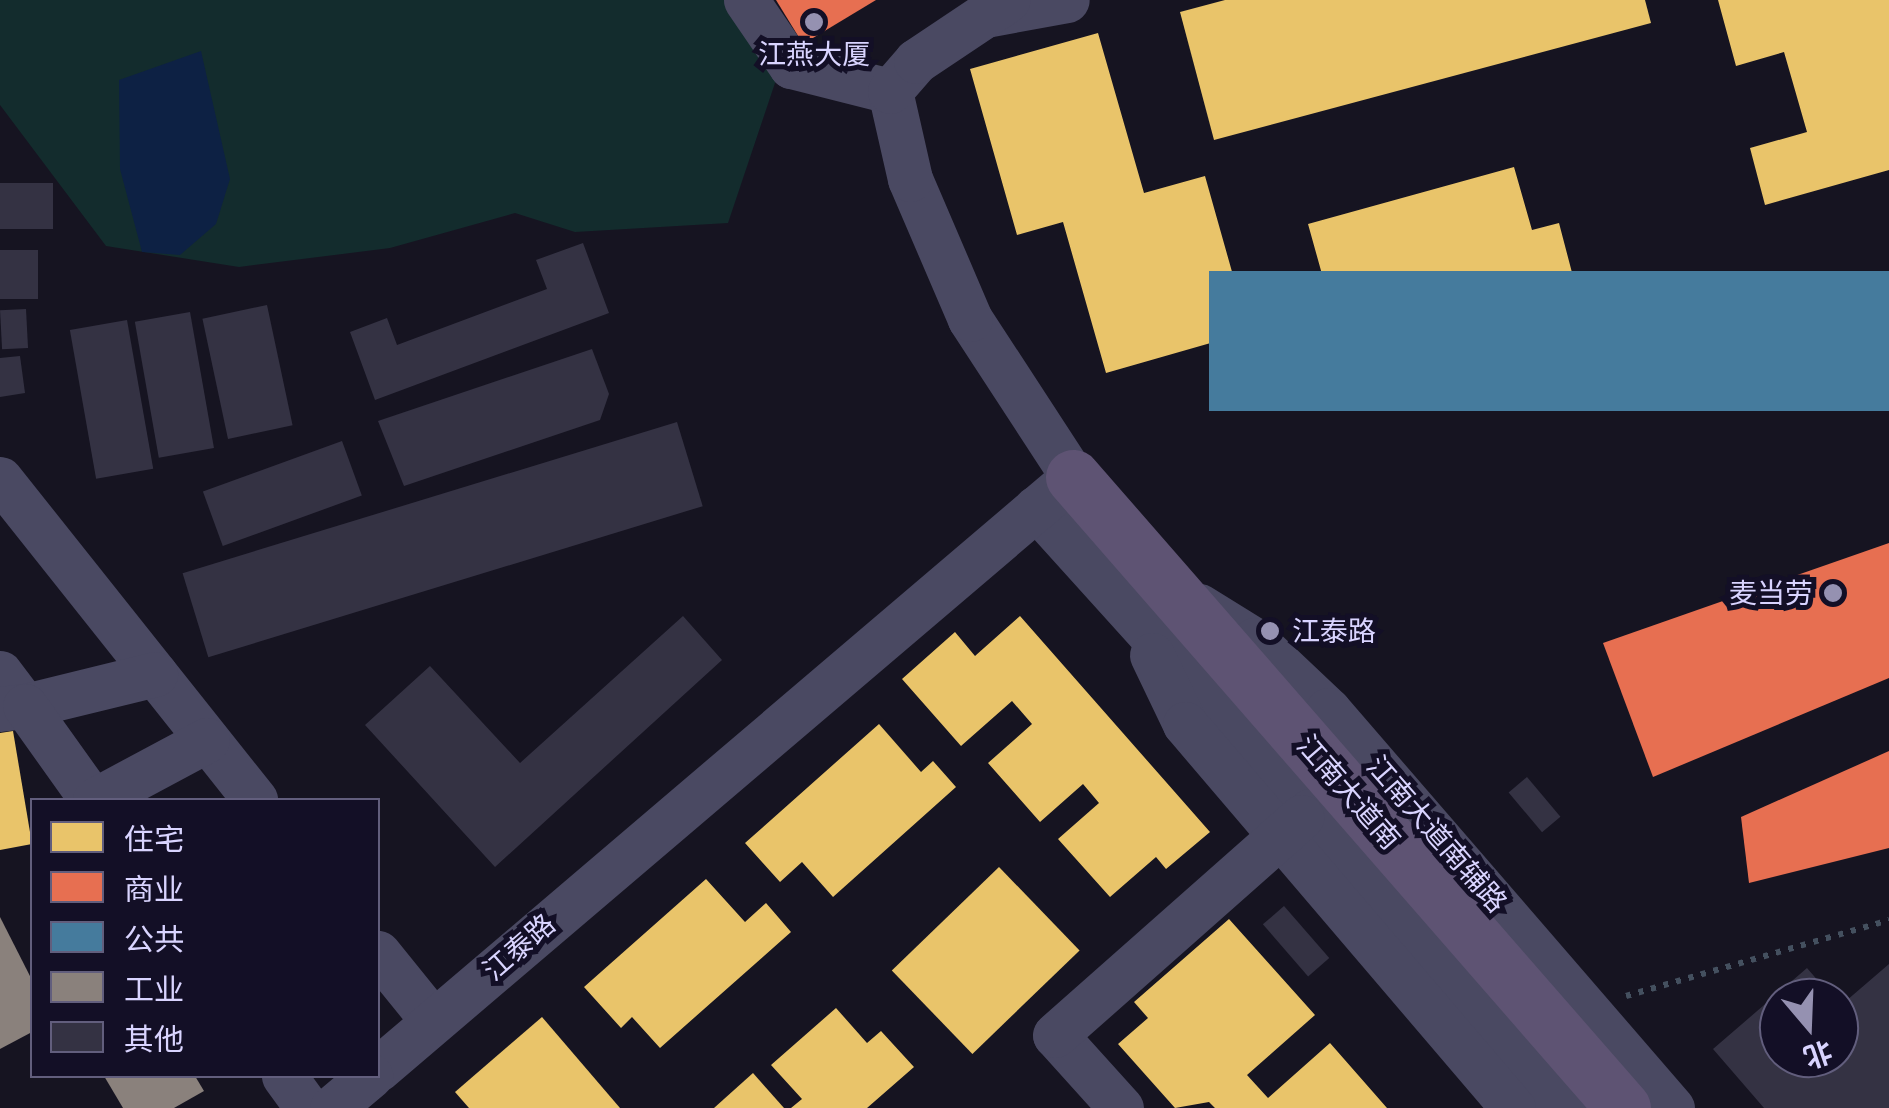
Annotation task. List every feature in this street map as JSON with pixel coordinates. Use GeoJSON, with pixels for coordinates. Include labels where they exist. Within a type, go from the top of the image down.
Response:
{"type":"FeatureCollection","features":[{"type":"Feature","properties":{"kind":"main road","name":"江南大道南"},"geometry":{"type":"LineString","coordinates":[[1055,492],[1326,798],[1623,1108]]}},
{"type":"Feature","properties":{"kind":"street"},"geometry":{"type":"LineString","coordinates":[[746,0],[790,66],[890,91]]}},
{"type":"Feature","properties":{"kind":"street"},"geometry":{"type":"LineString","coordinates":[[890,91],[916,61],[989,5],[1068,0]]}},
{"type":"Feature","properties":{"kind":"street"},"geometry":{"type":"LineString","coordinates":[[890,91],[910,179],[956,289],[1013,393],[1055,492]]}},
{"type":"Feature","properties":{"kind":"street"},"geometry":{"type":"LineString","coordinates":[[0,479],[253,798]]}},
{"type":"Feature","properties":{"kind":"street","name":"江泰路"},"geometry":{"type":"LineString","coordinates":[[380,1067],[1055,492]]}},
{"type":"Feature","properties":{"kind":"street","name":"江南大道南辅路"},"geometry":{"type":"LineString","coordinates":[[1156,603],[1185,724],[1326,798],[1586,1007],[1672,1108]]}},
{"type":"Feature","properties":{"kind":"street"},"geometry":{"type":"LineString","coordinates":[[8,696],[154,674]]}},
{"type":"Feature","properties":{"kind":"street"},"geometry":{"type":"LineString","coordinates":[[8,696],[91,798]]}},
{"type":"Feature","properties":{"kind":"street"},"geometry":{"type":"LineString","coordinates":[[97,798],[207,740]]}},
{"type":"Feature","properties":{"kind":"street"},"geometry":{"type":"LineString","coordinates":[[1121,1108],[1055,1035],[1326,798]]}},
{"type":"Feature","properties":{"kind":"street","name":"江南大道南辅路"},"geometry":{"type":"LineString","coordinates":[[1326,798],[1513,1108]]}},
{"type":"Feature","properties":{"kind":"street","name":"江南大道南"},"geometry":{"type":"LineString","coordinates":[[1326,798],[1566,1108]]}},
{"type":"Feature","properties":{"kind":"street"},"geometry":{"type":"LineString","coordinates":[[380,956],[432,1021]]}},
{"type":"Feature","properties":{"kind":"street"},"geometry":{"type":"LineString","coordinates":[[285,1078],[306,1108]]}},
{"type":"Feature","properties":{"kind":"street"},"geometry":{"type":"LineString","coordinates":[[332,1108],[368,1078]]}},
{"type":"Feature","properties":{"kind":"path"},"geometry":{"type":"LineString","coordinates":[[1586,1007],[1889,920]]}},
{"type":"Feature","properties":{"kind":"green space"},"geometry":{"type":"Polygon","coordinates":[[[0,0],[725,0],[776,80],[728,223],[575,232],[515,213],[390,248],[239,267],[106,246],[0,105],[0,0]]]}},
{"type":"Feature","properties":{"kind":"water"},"geometry":{"type":"Polygon","coordinates":[[[201,51],[230,179],[216,224],[180,255],[142,252],[120,169],[119,80],[201,51]]]}},
{"type":"Feature","properties":{"kind":"building: 住宅"},"geometry":{"type":"Polygon","coordinates":[[[1225,0],[1645,0],[1651,23],[1214,140],[1180,12],[1225,0]]]}},
{"type":"Feature","properties":{"kind":"building: 住宅"},"geometry":{"type":"Polygon","coordinates":[[[1718,0],[1889,0],[1889,170],[1765,205],[1750,148],[1807,132],[1784,52],[1736,66],[1718,0]]]}},
{"type":"Feature","properties":{"kind":"building: 住宅"},"geometry":{"type":"Polygon","coordinates":[[[1098,33],[1144,193],[1205,176],[1249,332],[1106,373],[1063,222],[1017,235],[970,69],[1098,33]]]}},
{"type":"Feature","properties":{"kind":"building: 住宅"},"geometry":{"type":"Polygon","coordinates":[[[1514,167],[1532,230],[1559,223],[1575,284],[1313,357],[1295,294],[1325,285],[1308,224],[1514,167]]]}},
{"type":"Feature","properties":{"kind":"building: 住宅"},"geometry":{"type":"Polygon","coordinates":[[[1020,616],[1210,832],[1166,869],[1156,857],[1110,897],[1058,839],[1099,803],[1083,784],[1040,822],[988,763],[1032,724],[1012,701],[961,746],[902,679],[955,632],[975,656],[1020,616]]]}},
{"type":"Feature","properties":{"kind":"building: 住宅"},"geometry":{"type":"Polygon","coordinates":[[[879,724],[921,772],[933,761],[956,787],[833,897],[802,862],[780,882],[745,843],[879,724]]]}},
{"type":"Feature","properties":{"kind":"building: 住宅"},"geometry":{"type":"Polygon","coordinates":[[[13,731],[30,844],[0,850],[0,733],[13,731]]]}},
{"type":"Feature","properties":{"kind":"building: 住宅"},"geometry":{"type":"Polygon","coordinates":[[[999,867],[1080,950],[972,1054],[892,971],[999,867]]]}},
{"type":"Feature","properties":{"kind":"building: 住宅"},"geometry":{"type":"Polygon","coordinates":[[[706,879],[745,922],[766,903],[791,932],[660,1048],[632,1017],[621,1028],[584,987],[706,879]]]}},
{"type":"Feature","properties":{"kind":"building: 住宅"},"geometry":{"type":"Polygon","coordinates":[[[1229,919],[1315,1015],[1247,1075],[1268,1098],[1330,1043],[1387,1108],[1215,1108],[1209,1102],[1175,1108],[1118,1044],[1148,1018],[1134,1002],[1229,919]]]}},
{"type":"Feature","properties":{"kind":"building: 住宅"},"geometry":{"type":"Polygon","coordinates":[[[836,1008],[867,1043],[881,1031],[914,1067],[867,1108],[791,1108],[802,1099],[771,1065],[836,1008]]]}},
{"type":"Feature","properties":{"kind":"building: 住宅"},"geometry":{"type":"Polygon","coordinates":[[[542,1017],[620,1108],[469,1108],[455,1092],[542,1017]]]}},
{"type":"Feature","properties":{"kind":"building: 住宅"},"geometry":{"type":"Polygon","coordinates":[[[753,1073],[784,1108],[714,1108],[753,1073]]]}},
{"type":"Feature","properties":{"kind":"building: 商业","name":"江燕大厦"},"geometry":{"type":"Polygon","coordinates":[[[776,0],[876,0],[803,44],[776,0]]]}},
{"type":"Feature","properties":{"kind":"building: 商业"},"geometry":{"type":"Polygon","coordinates":[[[1889,543],[1889,678],[1653,777],[1603,643],[1889,543]]]}},
{"type":"Feature","properties":{"kind":"building: 商业"},"geometry":{"type":"Polygon","coordinates":[[[1889,751],[1889,848],[1749,883],[1741,817],[1889,751]]]}},
{"type":"Feature","properties":{"kind":"building: 公共"},"geometry":{"type":"Polygon","coordinates":[[[1209,271],[1889,271],[1889,411],[1209,411],[1209,271]]]}},
{"type":"Feature","properties":{"kind":"building: 工业"},"geometry":{"type":"Polygon","coordinates":[[[0,917],[30,976],[30,1033],[0,1049],[0,917]]]}},
{"type":"Feature","properties":{"kind":"building: 工业"},"geometry":{"type":"Polygon","coordinates":[[[105,1078],[196,1078],[204,1091],[174,1108],[123,1108],[105,1078]]]}},
{"type":"Feature","properties":{"kind":"building: 其他"},"geometry":{"type":"Polygon","coordinates":[[[0,183],[53,183],[53,229],[0,229],[0,183]]]}},
{"type":"Feature","properties":{"kind":"building: 其他"},"geometry":{"type":"Polygon","coordinates":[[[583,243],[609,313],[375,400],[350,332],[387,318],[397,345],[547,289],[536,260],[583,243]]]}},
{"type":"Feature","properties":{"kind":"building: 其他"},"geometry":{"type":"Polygon","coordinates":[[[0,250],[38,250],[38,299],[0,299],[0,250]]]}},
{"type":"Feature","properties":{"kind":"building: 其他"},"geometry":{"type":"Polygon","coordinates":[[[267,305],[293,425],[228,439],[202,319],[267,305]]]}},
{"type":"Feature","properties":{"kind":"building: 其他"},"geometry":{"type":"Polygon","coordinates":[[[26,309],[28,348],[2,349],[0,310],[26,309]]]}},
{"type":"Feature","properties":{"kind":"building: 其他"},"geometry":{"type":"Polygon","coordinates":[[[190,312],[214,448],[159,458],[135,322],[190,312]]]}},
{"type":"Feature","properties":{"kind":"building: 其他"},"geometry":{"type":"Polygon","coordinates":[[[127,320],[153,469],[96,479],[70,330],[127,320]]]}},
{"type":"Feature","properties":{"kind":"building: 其他"},"geometry":{"type":"Polygon","coordinates":[[[592,349],[609,394],[600,420],[404,486],[378,421],[592,349]]]}},
{"type":"Feature","properties":{"kind":"building: 其他"},"geometry":{"type":"Polygon","coordinates":[[[20,356],[25,393],[0,397],[0,358],[20,356]]]}},
{"type":"Feature","properties":{"kind":"building: 其他"},"geometry":{"type":"Polygon","coordinates":[[[677,422],[703,506],[208,657],[183,573],[677,422]]]}},
{"type":"Feature","properties":{"kind":"building: 其他"},"geometry":{"type":"Polygon","coordinates":[[[342,441],[362,496],[223,546],[203,492],[342,441]]]}},
{"type":"Feature","properties":{"kind":"building: 其他"},"geometry":{"type":"Polygon","coordinates":[[[683,616],[722,660],[495,867],[365,725],[430,666],[520,763],[683,616]]]}},
{"type":"Feature","properties":{"kind":"building: 其他"},"geometry":{"type":"Polygon","coordinates":[[[1527,777],[1560,817],[1542,832],[1509,792],[1527,777]]]}},
{"type":"Feature","properties":{"kind":"building: 其他"},"geometry":{"type":"Polygon","coordinates":[[[1284,906],[1329,958],[1308,976],[1263,924],[1284,906]]]}},
{"type":"Feature","properties":{"kind":"building: 其他"},"geometry":{"type":"Polygon","coordinates":[[[1889,964],[1889,1108],[1764,1108],[1713,1049],[1759,1009],[1759,1078],[1859,1078],[1859,990],[1889,964]]]}},
{"type":"Feature","properties":{"kind":"building: 其他"},"geometry":{"type":"Polygon","coordinates":[[[1807,968],[1816,978],[1795,978],[1807,968]]]}},
{"type":"Feature","properties":{"kind":"place","name":"江燕大厦"},"geometry":{"type":"Point","coordinates":[814,22]}},
{"type":"Feature","properties":{"kind":"place","name":"麦当劳"},"geometry":{"type":"Point","coordinates":[1833,593]}},
{"type":"Feature","properties":{"kind":"place","name":"江泰路"},"geometry":{"type":"Point","coordinates":[1270,631]}}]}
